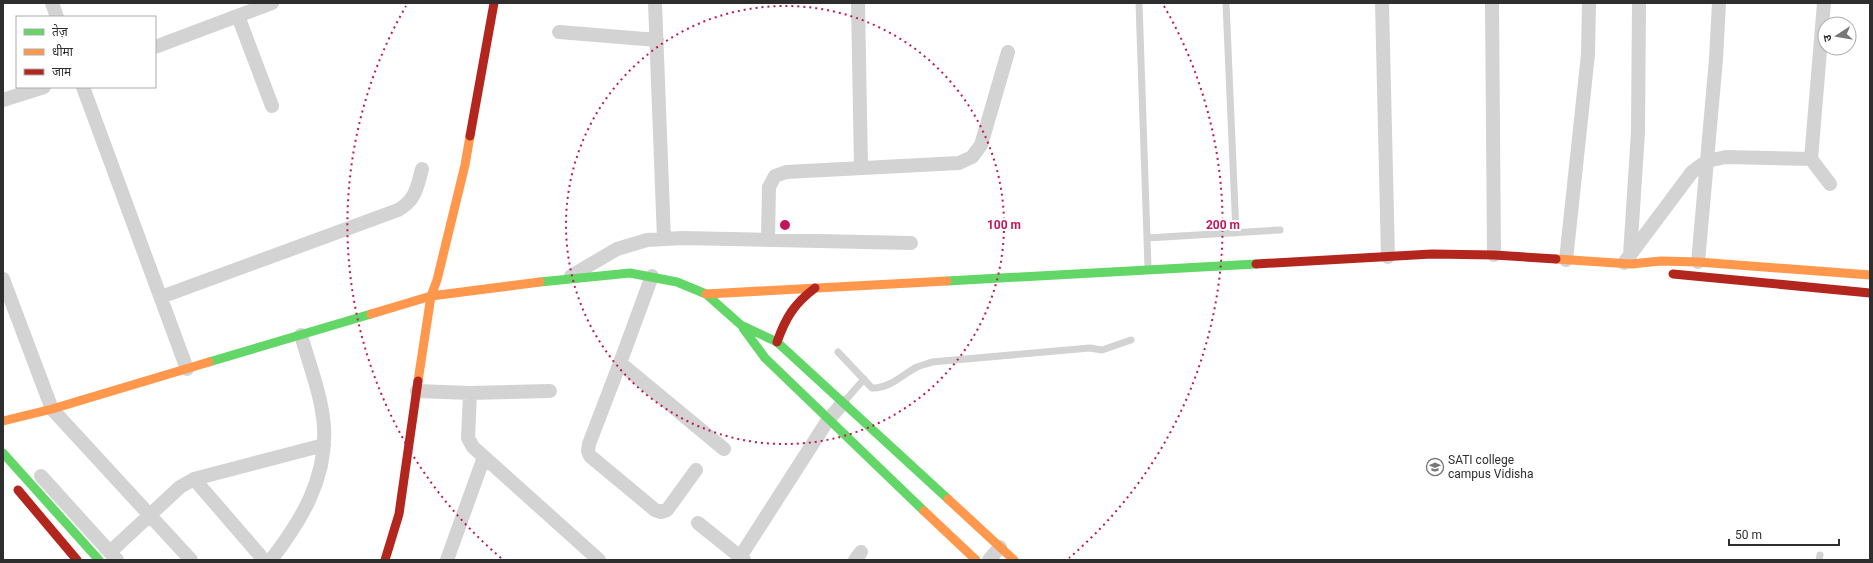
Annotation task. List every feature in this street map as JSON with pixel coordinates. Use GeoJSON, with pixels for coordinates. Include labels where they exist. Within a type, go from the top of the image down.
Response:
{"type":"FeatureCollection","features":[{"type":"Feature","properties":{"kind":"main road"},"geometry":{"type":"LineString","coordinates":[[384,560],[399,514],[431,296],[437,280],[465,165],[494,3]]}},
{"type":"Feature","properties":{"kind":"main road"},"geometry":{"type":"LineString","coordinates":[[706,294],[1432,254],[1494,255],[1566,260],[1660,260],[1870,275]]}},
{"type":"Feature","properties":{"kind":"main road"},"geometry":{"type":"LineString","coordinates":[[1628,261],[1652,270]]}},
{"type":"Feature","properties":{"kind":"main road"},"geometry":{"type":"LineString","coordinates":[[3,421],[52,409],[431,296],[569,278],[630,273],[652,276],[677,282],[706,294],[741,325],[765,358],[828,420],[976,560]]}},
{"type":"Feature","properties":{"kind":"main road"},"geometry":{"type":"LineString","coordinates":[[1667,274],[1870,293]]}},
{"type":"Feature","properties":{"kind":"main road"},"geometry":{"type":"LineString","coordinates":[[777,342],[790,310],[798,300],[815,288]]}},
{"type":"Feature","properties":{"kind":"main road"},"geometry":{"type":"LineString","coordinates":[[741,325],[777,342],[1014,560]]}},
{"type":"Feature","properties":{"kind":"main road"},"geometry":{"type":"LineString","coordinates":[[3,453],[109,557]]}},
{"type":"Feature","properties":{"kind":"main road"},"geometry":{"type":"LineString","coordinates":[[13,483],[77,560]]}},
{"type":"Feature","properties":{"kind":"street"},"geometry":{"type":"LineString","coordinates":[[52,3],[57,16]]}},
{"type":"Feature","properties":{"kind":"street"},"geometry":{"type":"LineString","coordinates":[[156,47],[272,3]]}},
{"type":"Feature","properties":{"kind":"street"},"geometry":{"type":"LineString","coordinates":[[655,3],[664,239]]}},
{"type":"Feature","properties":{"kind":"street"},"geometry":{"type":"LineString","coordinates":[[858,3],[861,168]]}},
{"type":"Feature","properties":{"kind":"street"},"geometry":{"type":"LineString","coordinates":[[1382,3],[1388,257]]}},
{"type":"Feature","properties":{"kind":"street"},"geometry":{"type":"LineString","coordinates":[[1492,3],[1494,255]]}},
{"type":"Feature","properties":{"kind":"street"},"geometry":{"type":"LineString","coordinates":[[1566,260],[1588,54],[1589,3]]}},
{"type":"Feature","properties":{"kind":"street"},"geometry":{"type":"LineString","coordinates":[[1628,261],[1638,132],[1639,3]]}},
{"type":"Feature","properties":{"kind":"street"},"geometry":{"type":"LineString","coordinates":[[1698,262],[1716,59],[1719,3]]}},
{"type":"Feature","properties":{"kind":"street"},"geometry":{"type":"LineString","coordinates":[[1824,3],[1811,159],[1830,184]]}},
{"type":"Feature","properties":{"kind":"street"},"geometry":{"type":"LineString","coordinates":[[238,16],[272,106]]}},
{"type":"Feature","properties":{"kind":"street"},"geometry":{"type":"LineString","coordinates":[[559,32],[656,40]]}},
{"type":"Feature","properties":{"kind":"street"},"geometry":{"type":"LineString","coordinates":[[768,240],[769,187],[775,176],[786,172],[959,163],[972,157],[981,145],[1008,52]]}},
{"type":"Feature","properties":{"kind":"street"},"geometry":{"type":"LineString","coordinates":[[3,100],[41,88]]}},
{"type":"Feature","properties":{"kind":"street"},"geometry":{"type":"LineString","coordinates":[[83,88],[187,369]]}},
{"type":"Feature","properties":{"kind":"street"},"geometry":{"type":"LineString","coordinates":[[1628,261],[1692,172],[1707,161],[1726,157],[1811,159]]}},
{"type":"Feature","properties":{"kind":"street"},"geometry":{"type":"LineString","coordinates":[[161,297],[398,210],[408,205],[416,192],[422,169]]}},
{"type":"Feature","properties":{"kind":"street"},"geometry":{"type":"LineString","coordinates":[[569,278],[617,249],[647,240],[768,240],[912,243]]}},
{"type":"Feature","properties":{"kind":"street"},"geometry":{"type":"LineString","coordinates":[[652,276],[588,444],[588,451],[590,456],[655,510],[661,512],[667,510],[696,470]]}},
{"type":"Feature","properties":{"kind":"street"},"geometry":{"type":"LineString","coordinates":[[3,279],[52,409],[191,560]]}},
{"type":"Feature","properties":{"kind":"street"},"geometry":{"type":"LineString","coordinates":[[271,560],[292,533],[306,510],[317,484],[324,445],[324,426],[318,396],[301,335]]}},
{"type":"Feature","properties":{"kind":"street"},"geometry":{"type":"LineString","coordinates":[[620,363],[724,449]]}},
{"type":"Feature","properties":{"kind":"street"},"geometry":{"type":"LineString","coordinates":[[416,391],[470,393],[550,391]]}},
{"type":"Feature","properties":{"kind":"street"},"geometry":{"type":"LineString","coordinates":[[470,393],[468,438],[473,447],[599,560]]}},
{"type":"Feature","properties":{"kind":"street"},"geometry":{"type":"LineString","coordinates":[[698,523],[742,558],[828,420],[843,403]]}},
{"type":"Feature","properties":{"kind":"street"},"geometry":{"type":"LineString","coordinates":[[41,476],[109,557],[180,487],[194,479],[324,445]]}},
{"type":"Feature","properties":{"kind":"street"},"geometry":{"type":"LineString","coordinates":[[447,560],[484,457]]}},
{"type":"Feature","properties":{"kind":"street"},"geometry":{"type":"LineString","coordinates":[[194,479],[264,560]]}},
{"type":"Feature","properties":{"kind":"street"},"geometry":{"type":"LineString","coordinates":[[989,560],[1000,547]]}},
{"type":"Feature","properties":{"kind":"lane"},"geometry":{"type":"LineString","coordinates":[[1139,3],[1148,269]]}},
{"type":"Feature","properties":{"kind":"lane"},"geometry":{"type":"LineString","coordinates":[[1226,3],[1236,233]]}},
{"type":"Feature","properties":{"kind":"lane"},"geometry":{"type":"LineString","coordinates":[[1147,238],[1280,230]]}},
{"type":"Feature","properties":{"kind":"lane"},"geometry":{"type":"LineString","coordinates":[[838,352],[872,388],[878,388],[885,386],[918,366],[932,362],[1090,348],[1102,350],[1131,340]]}},
{"type":"Feature","properties":{"kind":"lane"},"geometry":{"type":"LineString","coordinates":[[843,403],[864,379]]}},
{"type":"Feature","properties":{"kind":"traffic: fast"},"geometry":{"type":"LineString","coordinates":[[947,281],[1256,264]]}},
{"type":"Feature","properties":{"kind":"traffic: fast"},"geometry":{"type":"LineString","coordinates":[[540,282],[630,273],[677,282],[706,294],[741,325]]}},
{"type":"Feature","properties":{"kind":"traffic: fast"},"geometry":{"type":"LineString","coordinates":[[209,362],[371,314]]}},
{"type":"Feature","properties":{"kind":"traffic: fast"},"geometry":{"type":"LineString","coordinates":[[741,325],[777,342],[948,499]]}},
{"type":"Feature","properties":{"kind":"traffic: fast"},"geometry":{"type":"LineString","coordinates":[[743,328],[765,358],[924,511]]}},
{"type":"Feature","properties":{"kind":"traffic: fast"},"geometry":{"type":"LineString","coordinates":[[3,453],[99,560]]}},
{"type":"Feature","properties":{"kind":"traffic: slow"},"geometry":{"type":"LineString","coordinates":[[418,381],[431,296],[437,280],[465,165],[470,136]]}},
{"type":"Feature","properties":{"kind":"traffic: slow"},"geometry":{"type":"LineString","coordinates":[[1556,259],[1631,264],[1661,261],[1698,262],[1870,275]]}},
{"type":"Feature","properties":{"kind":"traffic: slow"},"geometry":{"type":"LineString","coordinates":[[706,294],[947,281]]}},
{"type":"Feature","properties":{"kind":"traffic: slow"},"geometry":{"type":"LineString","coordinates":[[371,314],[431,296],[540,282]]}},
{"type":"Feature","properties":{"kind":"traffic: slow"},"geometry":{"type":"LineString","coordinates":[[3,421],[52,409],[209,362]]}},
{"type":"Feature","properties":{"kind":"traffic: slow"},"geometry":{"type":"LineString","coordinates":[[948,499],[1014,560]]}},
{"type":"Feature","properties":{"kind":"traffic: slow"},"geometry":{"type":"LineString","coordinates":[[924,511],[976,560]]}},
{"type":"Feature","properties":{"kind":"traffic: jam"},"geometry":{"type":"LineString","coordinates":[[470,136],[494,3]]}},
{"type":"Feature","properties":{"kind":"traffic: jam"},"geometry":{"type":"LineString","coordinates":[[1256,264],[1432,254],[1494,255],[1556,259]]}},
{"type":"Feature","properties":{"kind":"traffic: jam"},"geometry":{"type":"LineString","coordinates":[[1673,274],[1870,293]]}},
{"type":"Feature","properties":{"kind":"traffic: jam"},"geometry":{"type":"LineString","coordinates":[[777,342],[787,318],[801,300],[815,288]]}},
{"type":"Feature","properties":{"kind":"traffic: jam"},"geometry":{"type":"LineString","coordinates":[[385,560],[399,514],[418,381]]}},
{"type":"Feature","properties":{"kind":"traffic: jam"},"geometry":{"type":"LineString","coordinates":[[18,490],[77,560]]}},
{"type":"Feature","properties":{"kind":"place","name":"SATI college campus Vidisha"},"geometry":{"type":"Point","coordinates":[1435,467]}}]}
